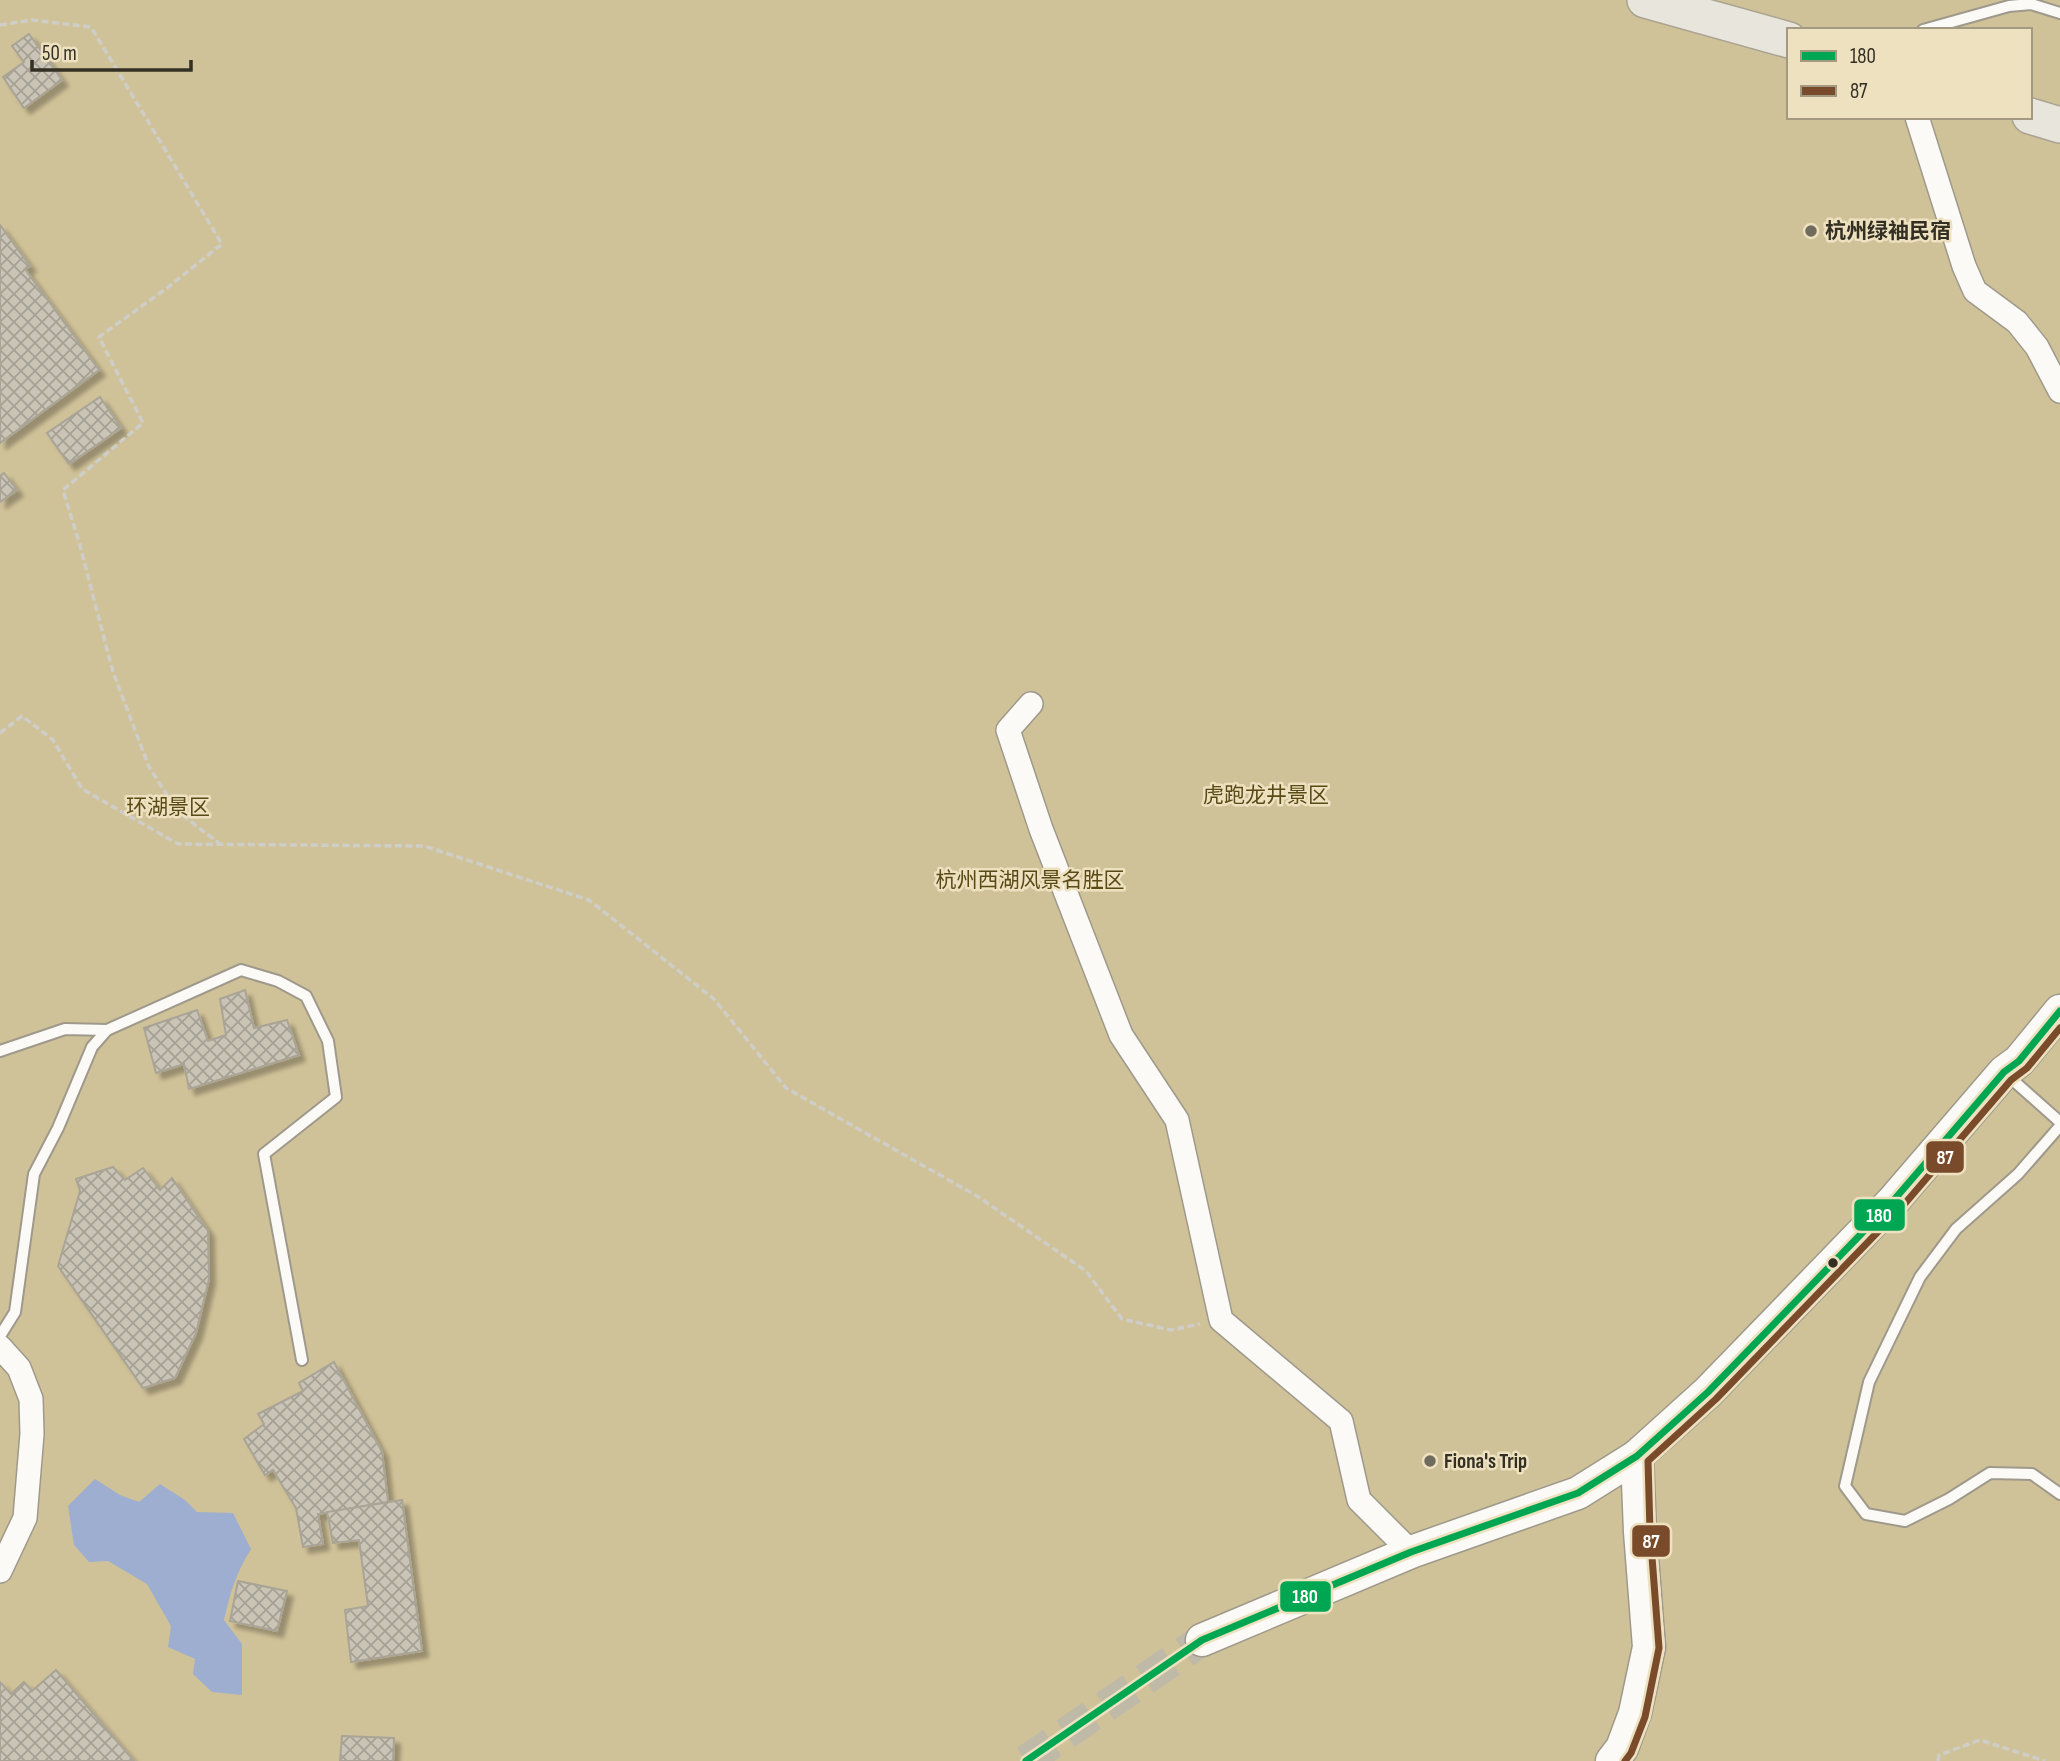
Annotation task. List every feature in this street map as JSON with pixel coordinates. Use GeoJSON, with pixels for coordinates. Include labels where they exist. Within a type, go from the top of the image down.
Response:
{"type":"FeatureCollection","features":[{"type":"Feature","properties":{"kind":"main road"},"geometry":{"type":"LineString","coordinates":[[1646,0],[1787,39]]}},
{"type":"Feature","properties":{"kind":"main road"},"geometry":{"type":"LineString","coordinates":[[2032,117],[2060,125]]}},
{"type":"Feature","properties":{"kind":"main road"},"geometry":{"type":"LineString","coordinates":[[1202,1640],[1411,1552],[1578,1493],[1637,1456],[1708,1392],[1893,1201],[2004,1072],[2019,1061],[2060,1011]]}},
{"type":"Feature","properties":{"kind":"main road"},"geometry":{"type":"LineString","coordinates":[[1624,1757],[1649,1647],[1637,1456]]}},
{"type":"Feature","properties":{"kind":"street"},"geometry":{"type":"LineString","coordinates":[[1918,119],[1964,265],[1975,291],[2017,322],[2037,347],[2060,391]]}},
{"type":"Feature","properties":{"kind":"street"},"geometry":{"type":"LineString","coordinates":[[1031,704],[1008,730],[1041,829],[1121,1035],[1177,1120],[1221,1320],[1341,1421],[1360,1500],[1411,1552]]}},
{"type":"Feature","properties":{"kind":"street"},"geometry":{"type":"LineString","coordinates":[[0,1347],[19,1368],[31,1399],[32,1434],[25,1518],[0,1571]]}},
{"type":"Feature","properties":{"kind":"lane"},"geometry":{"type":"LineString","coordinates":[[1930,28],[2009,6],[2031,4],[2060,13]]}},
{"type":"Feature","properties":{"kind":"lane"},"geometry":{"type":"LineString","coordinates":[[0,1336],[15,1312],[34,1174],[58,1128],[92,1047],[107,1030],[241,970],[278,981],[306,996],[328,1041],[336,1097],[264,1154],[302,1360]]}},
{"type":"Feature","properties":{"kind":"lane"},"geometry":{"type":"LineString","coordinates":[[0,1051],[65,1029],[107,1030]]}},
{"type":"Feature","properties":{"kind":"lane"},"geometry":{"type":"LineString","coordinates":[[2004,1072],[2060,1124],[2018,1174],[1956,1229],[1920,1277],[1869,1382],[1845,1486],[1866,1514],[1905,1521],[1949,1499],[1990,1473],[2032,1474],[2060,1494]]}},
{"type":"Feature","properties":{"kind":"path"},"geometry":{"type":"LineString","coordinates":[[0,25],[32,20],[91,27],[222,244],[99,337],[143,423],[63,490],[113,672],[149,767],[178,811],[221,844]]}},
{"type":"Feature","properties":{"kind":"path"},"geometry":{"type":"LineString","coordinates":[[0,733],[22,716],[53,740],[82,789],[178,844],[424,846],[589,900],[714,999],[786,1088],[977,1196],[1086,1271],[1122,1319],[1171,1330],[1221,1320]]}},
{"type":"Feature","properties":{"kind":"path"},"geometry":{"type":"LineString","coordinates":[[1938,1761],[1939,1755],[1980,1740],[2045,1761]]}},
{"type":"Feature","properties":{"kind":"green space","name":"虎跑龙井景区"},"geometry":{"type":"Polygon","coordinates":[[[0,0],[2060,0],[2060,1761],[0,1761],[0,0]]]}},
{"type":"Feature","properties":{"kind":"water"},"geometry":{"type":"Polygon","coordinates":[[[95,1479],[120,1495],[139,1502],[160,1484],[185,1500],[197,1512],[233,1513],[251,1549],[234,1583],[224,1620],[242,1644],[242,1695],[212,1692],[193,1674],[195,1659],[168,1647],[171,1626],[147,1584],[108,1561],[89,1562],[74,1545],[68,1506],[95,1479]]]}},
{"type":"Feature","properties":{"kind":"building"},"geometry":{"type":"Polygon","coordinates":[[[29,34],[62,80],[24,108],[3,77],[24,62],[12,46],[29,34]]]}},
{"type":"Feature","properties":{"kind":"building"},"geometry":{"type":"Polygon","coordinates":[[[0,225],[30,266],[25,269],[99,370],[0,443],[0,225]]]}},
{"type":"Feature","properties":{"kind":"building"},"geometry":{"type":"Polygon","coordinates":[[[100,397],[121,428],[69,464],[47,433],[100,397]]]}},
{"type":"Feature","properties":{"kind":"building"},"geometry":{"type":"Polygon","coordinates":[[[4,473],[17,490],[0,502],[0,476],[4,473]]]}},
{"type":"Feature","properties":{"kind":"building"},"geometry":{"type":"Polygon","coordinates":[[[245,990],[254,1028],[287,1020],[299,1055],[189,1089],[184,1064],[156,1073],[144,1028],[197,1010],[208,1041],[226,1035],[220,999],[245,990]]]}},
{"type":"Feature","properties":{"kind":"building"},"geometry":{"type":"Polygon","coordinates":[[[113,1167],[125,1180],[143,1168],[160,1190],[172,1178],[208,1231],[209,1279],[196,1333],[175,1378],[143,1388],[58,1266],[80,1191],[76,1179],[113,1167]]]}},
{"type":"Feature","properties":{"kind":"building"},"geometry":{"type":"Polygon","coordinates":[[[334,1362],[382,1452],[388,1502],[318,1514],[323,1544],[303,1547],[296,1508],[273,1470],[265,1475],[244,1439],[264,1424],[258,1414],[303,1391],[299,1383],[334,1362]]]}},
{"type":"Feature","properties":{"kind":"building"},"geometry":{"type":"Polygon","coordinates":[[[402,1500],[422,1651],[351,1662],[345,1610],[368,1606],[359,1540],[333,1543],[327,1512],[402,1500]]]}},
{"type":"Feature","properties":{"kind":"building"},"geometry":{"type":"Polygon","coordinates":[[[238,1581],[287,1591],[277,1631],[230,1621],[238,1581]]]}},
{"type":"Feature","properties":{"kind":"building"},"geometry":{"type":"Polygon","coordinates":[[[56,1670],[134,1761],[0,1761],[0,1682],[11,1694],[24,1682],[32,1691],[56,1670]]]}},
{"type":"Feature","properties":{"kind":"building"},"geometry":{"type":"Polygon","coordinates":[[[342,1736],[394,1738],[393,1761],[340,1761],[342,1736]]]}},
{"type":"Feature","properties":{"kind":"tunnel"},"geometry":{"type":"LineString","coordinates":[[1026,1761],[1202,1640]]}},
{"type":"Feature","properties":{"kind":"transit line","name":"180"},"geometry":{"type":"LineString","coordinates":[[1026,1761],[1202,1640],[1411,1552],[1578,1493],[1637,1456],[1708,1392],[1893,1201],[2004,1072],[2019,1061],[2060,1011]]}},
{"type":"Feature","properties":{"kind":"transit line","name":"87"},"geometry":{"type":"LineString","coordinates":[[1625,1761],[1631,1753],[1645,1717],[1659,1648],[1650,1531],[1648,1461],[1716,1399],[1901,1208],[2011,1080],[2027,1068],[2060,1028]]}},
{"type":"Feature","properties":{"kind":"place","name":"杭州绿袖民宿"},"geometry":{"type":"Point","coordinates":[1811,231]}},
{"type":"Feature","properties":{"kind":"place","name":"Fiona's Trip"},"geometry":{"type":"Point","coordinates":[1430,1461]}},
{"type":"Feature","properties":{"kind":"park label","name":"环湖景区"},"geometry":{"type":"Point","coordinates":[168,807]}},
{"type":"Feature","properties":{"kind":"park label","name":"杭州西湖风景名胜区"},"geometry":{"type":"Point","coordinates":[1030,880]}}]}
